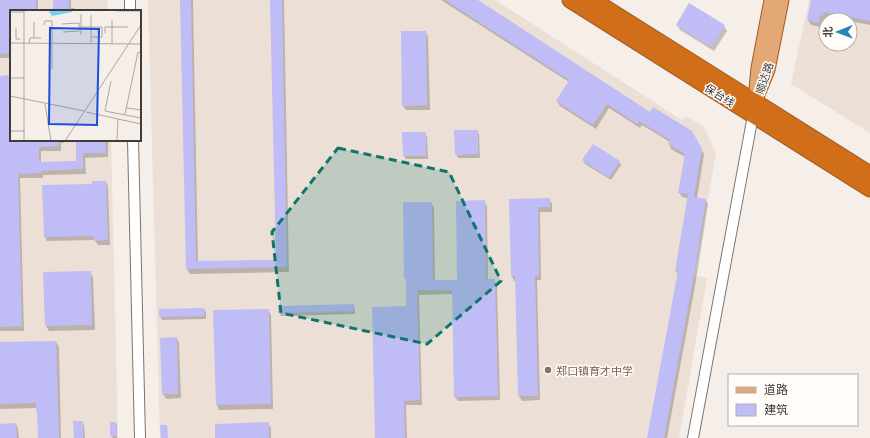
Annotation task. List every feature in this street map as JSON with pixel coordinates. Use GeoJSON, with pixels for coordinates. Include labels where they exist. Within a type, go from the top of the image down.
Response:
{"type":"FeatureCollection","features":[{"type":"Feature","properties":{"kind":"highway","name":"保台线"},"geometry":{"type":"LineString","coordinates":[[570,0],[754,109],[870,174]]}},
{"type":"Feature","properties":{"kind":"highway","name":"保台线"},"geometry":{"type":"LineString","coordinates":[[593,0],[870,189]]}},
{"type":"Feature","properties":{"kind":"main road","name":"顺达路"},"geometry":{"type":"LineString","coordinates":[[754,109],[758,68],[771,0]]}},
{"type":"Feature","properties":{"kind":"main road","name":"顺达路"},"geometry":{"type":"LineString","coordinates":[[754,109],[768,70],[782,0]]}},
{"type":"Feature","properties":{"kind":"street"},"geometry":{"type":"LineString","coordinates":[[693,438],[754,109]]}},
{"type":"Feature","properties":{"kind":"street"},"geometry":{"type":"LineString","coordinates":[[133,141],[140,438]]}},
{"type":"Feature","properties":{"kind":"highlighted area"},"geometry":{"type":"Polygon","coordinates":[[[338,148],[449,172],[501,281],[427,344],[281,313],[272,232],[338,148]]]}},
{"type":"Feature","properties":{"kind":"shaded area"},"geometry":{"type":"Polygon","coordinates":[[[0,0],[107,0],[108,10],[10,10],[10,141],[111,141],[118,438],[0,438],[0,0]]]}},
{"type":"Feature","properties":{"kind":"shaded area"},"geometry":{"type":"Polygon","coordinates":[[[148,0],[495,0],[682,120],[685,116],[703,126],[716,153],[694,276],[707,278],[679,438],[160,438],[148,0]]]}},
{"type":"Feature","properties":{"kind":"shaded area"},"geometry":{"type":"Polygon","coordinates":[[[809,0],[870,0],[870,133],[791,84],[809,0]]]}},
{"type":"Feature","properties":{"kind":"building"},"geometry":{"type":"Polygon","coordinates":[[[0,0],[36,0],[36,10],[10,10],[10,53],[0,54],[0,0]]]}},
{"type":"Feature","properties":{"kind":"building"},"geometry":{"type":"Polygon","coordinates":[[[53,0],[69,0],[69,10],[53,10],[53,0]]]}},
{"type":"Feature","properties":{"kind":"building"},"geometry":{"type":"Polygon","coordinates":[[[180,0],[191,0],[196,261],[276,260],[270,0],[282,0],[287,267],[186,269],[180,0]]]}},
{"type":"Feature","properties":{"kind":"building"},"geometry":{"type":"Polygon","coordinates":[[[445,0],[478,0],[650,112],[653,107],[692,131],[702,149],[694,197],[706,199],[693,280],[664,438],[647,438],[678,271],[675,271],[688,194],[678,193],[685,154],[668,144],[670,140],[639,121],[637,124],[607,104],[593,125],[556,101],[569,80],[445,0]]]}},
{"type":"Feature","properties":{"kind":"building"},"geometry":{"type":"Polygon","coordinates":[[[811,0],[870,0],[870,21],[858,19],[858,12],[818,12],[818,23],[807,20],[811,0]]]}},
{"type":"Feature","properties":{"kind":"building"},"geometry":{"type":"Polygon","coordinates":[[[689,3],[725,25],[711,47],[676,25],[689,3]]]}},
{"type":"Feature","properties":{"kind":"building"},"geometry":{"type":"Polygon","coordinates":[[[401,31],[426,31],[427,105],[402,106],[401,31]]]}},
{"type":"Feature","properties":{"kind":"building"},"geometry":{"type":"Polygon","coordinates":[[[10,75],[10,141],[59,141],[59,146],[39,147],[40,162],[76,161],[76,141],[105,141],[106,153],[83,153],[83,169],[41,171],[41,173],[18,174],[22,326],[0,327],[0,76],[10,75]]]}},
{"type":"Feature","properties":{"kind":"building"},"geometry":{"type":"Polygon","coordinates":[[[454,130],[478,130],[478,154],[455,155],[454,130]]]}},
{"type":"Feature","properties":{"kind":"building"},"geometry":{"type":"Polygon","coordinates":[[[402,132],[426,132],[426,156],[403,156],[402,132]]]}},
{"type":"Feature","properties":{"kind":"building"},"geometry":{"type":"Polygon","coordinates":[[[593,144],[620,161],[609,178],[582,160],[593,144]]]}},
{"type":"Feature","properties":{"kind":"building"},"geometry":{"type":"Polygon","coordinates":[[[92,181],[106,181],[108,240],[94,241],[94,236],[44,237],[42,185],[92,184],[92,181]]]}},
{"type":"Feature","properties":{"kind":"building"},"geometry":{"type":"Polygon","coordinates":[[[550,198],[550,207],[538,207],[539,276],[535,276],[538,396],[518,396],[515,276],[511,276],[509,199],[550,198]]]}},
{"type":"Feature","properties":{"kind":"building"},"geometry":{"type":"Polygon","coordinates":[[[485,200],[486,279],[495,279],[498,396],[454,397],[452,290],[417,290],[420,400],[404,401],[405,438],[375,438],[372,307],[406,306],[406,279],[404,279],[403,202],[432,202],[433,280],[457,280],[456,201],[485,200]]]}},
{"type":"Feature","properties":{"kind":"building"},"geometry":{"type":"Polygon","coordinates":[[[91,271],[92,325],[45,326],[43,272],[91,271]]]}},
{"type":"Feature","properties":{"kind":"building"},"geometry":{"type":"Polygon","coordinates":[[[354,304],[354,311],[278,313],[278,306],[354,304]]]}},
{"type":"Feature","properties":{"kind":"building"},"geometry":{"type":"Polygon","coordinates":[[[204,308],[205,316],[159,317],[159,309],[204,308]]]}},
{"type":"Feature","properties":{"kind":"building"},"geometry":{"type":"Polygon","coordinates":[[[269,309],[271,404],[216,405],[213,310],[269,309]]]}},
{"type":"Feature","properties":{"kind":"building"},"geometry":{"type":"Polygon","coordinates":[[[177,337],[178,394],[162,394],[160,338],[177,337]]]}},
{"type":"Feature","properties":{"kind":"building"},"geometry":{"type":"Polygon","coordinates":[[[56,341],[59,438],[38,438],[36,403],[0,404],[0,342],[56,341]]]}},
{"type":"Feature","properties":{"kind":"building"},"geometry":{"type":"Polygon","coordinates":[[[73,421],[83,421],[83,438],[74,438],[73,421]]]}},
{"type":"Feature","properties":{"kind":"building"},"geometry":{"type":"Polygon","coordinates":[[[110,422],[116,422],[117,436],[110,436],[110,422]]]}},
{"type":"Feature","properties":{"kind":"building"},"geometry":{"type":"Polygon","coordinates":[[[269,422],[269,438],[215,438],[215,424],[269,422]]]}},
{"type":"Feature","properties":{"kind":"building"},"geometry":{"type":"Polygon","coordinates":[[[16,423],[17,438],[0,438],[0,424],[16,423]]]}},
{"type":"Feature","properties":{"kind":"building"},"geometry":{"type":"Polygon","coordinates":[[[160,425],[167,425],[168,438],[161,438],[160,425]]]}},
{"type":"Feature","properties":{"kind":"place","name":"郑口镇育才中学"},"geometry":{"type":"Point","coordinates":[548,370]}}]}
